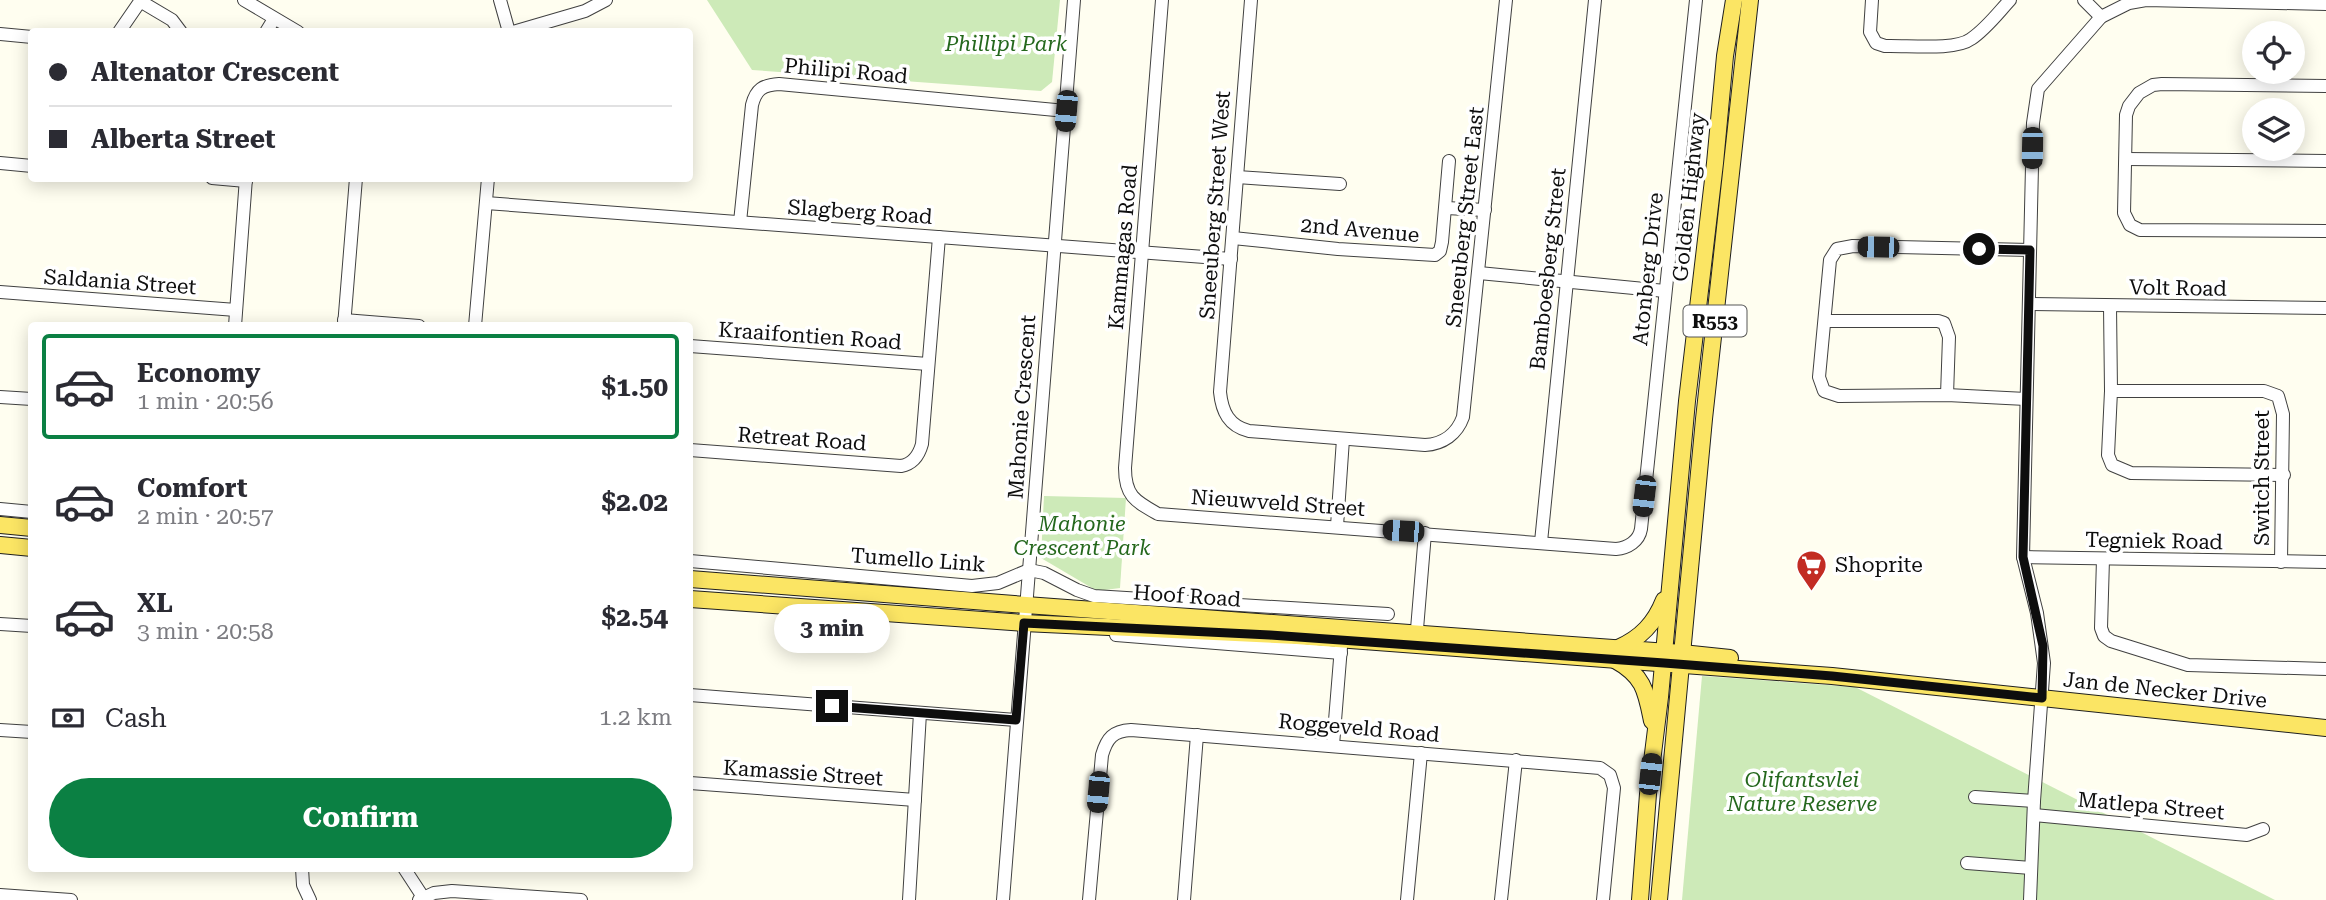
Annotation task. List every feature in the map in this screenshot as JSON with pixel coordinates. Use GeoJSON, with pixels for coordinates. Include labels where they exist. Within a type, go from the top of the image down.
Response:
{"type":"FeatureCollection","features":[{"type":"Feature","properties":{"kind":"main road","name":"Golden Highway"},"geometry":{"type":"LineString","coordinates":[[1640,900],[1687,401],[1725,56],[1734,0]]}},
{"type":"Feature","properties":{"kind":"main road","name":"Golden Highway"},"geometry":{"type":"LineString","coordinates":[[1659,900],[1704,419],[1750,0]]}},
{"type":"Feature","properties":{"kind":"main road"},"geometry":{"type":"LineString","coordinates":[[0,525],[28,528]]}},
{"type":"Feature","properties":{"kind":"main road"},"geometry":{"type":"LineString","coordinates":[[0,545],[28,548]]}},
{"type":"Feature","properties":{"kind":"main road","name":"Hoof Road"},"geometry":{"type":"LineString","coordinates":[[693,579],[1026,606],[1342,640]]}},
{"type":"Feature","properties":{"kind":"main road"},"geometry":{"type":"LineString","coordinates":[[1655,734],[1646,691],[1640,680],[1615,654],[1650,625],[1669,586]]}},
{"type":"Feature","properties":{"kind":"main road","name":"Hoof Road"},"geometry":{"type":"LineString","coordinates":[[693,599],[1024,623],[1342,640],[1416,639],[1682,659]]}},
{"type":"Feature","properties":{"kind":"main road","name":"Jan de Necker Drive"},"geometry":{"type":"LineString","coordinates":[[1682,659],[1787,665],[1832,676],[2326,728]]}},
{"type":"Feature","properties":{"kind":"street"},"geometry":{"type":"LineString","coordinates":[[244,0],[291,28]]}},
{"type":"Feature","properties":{"kind":"street"},"geometry":{"type":"LineString","coordinates":[[500,0],[510,28]]}},
{"type":"Feature","properties":{"kind":"street"},"geometry":{"type":"LineString","coordinates":[[525,28],[585,11],[606,0]]}},
{"type":"Feature","properties":{"kind":"street","name":"Mahonie Crescent"},"geometry":{"type":"LineString","coordinates":[[1003,900],[1074,0]]}},
{"type":"Feature","properties":{"kind":"street","name":"Kammagas Road"},"geometry":{"type":"LineString","coordinates":[[1131,496],[1126,487],[1125,468],[1162,0]]}},
{"type":"Feature","properties":{"kind":"street","name":"Sneeuberg Street West"},"geometry":{"type":"LineString","coordinates":[[1251,0],[1220,392],[1224,413],[1233,424],[1249,431],[1343,439]]}},
{"type":"Feature","properties":{"kind":"street","name":"Sneeuberg Street East"},"geometry":{"type":"LineString","coordinates":[[1343,439],[1425,445],[1437,443],[1452,434],[1463,417],[1506,0]]}},
{"type":"Feature","properties":{"kind":"street","name":"Bamboesberg Street"},"geometry":{"type":"LineString","coordinates":[[1541,542],[1595,0]]}},
{"type":"Feature","properties":{"kind":"street","name":"Atonberg Drive"},"geometry":{"type":"LineString","coordinates":[[1635,540],[1641,529],[1696,0]]}},
{"type":"Feature","properties":{"kind":"street"},"geometry":{"type":"LineString","coordinates":[[1872,0],[1870,32],[1875,43],[1885,46],[1950,46],[1971,39],[2010,0]]}},
{"type":"Feature","properties":{"kind":"street"},"geometry":{"type":"LineString","coordinates":[[2084,0],[2101,17]]}},
{"type":"Feature","properties":{"kind":"street"},"geometry":{"type":"LineString","coordinates":[[122,28],[140,1],[172,20],[178,28]]}},
{"type":"Feature","properties":{"kind":"street"},"geometry":{"type":"LineString","coordinates":[[2030,900],[2043,646],[2023,557],[2032,123],[2035,99],[2042,84],[2101,17],[2121,6],[2137,1],[2326,4]]}},
{"type":"Feature","properties":{"kind":"street"},"geometry":{"type":"LineString","coordinates":[[268,28],[274,19]]}},
{"type":"Feature","properties":{"kind":"street"},"geometry":{"type":"LineString","coordinates":[[0,34],[28,37]]}},
{"type":"Feature","properties":{"kind":"street","name":"Philipi Road"},"geometry":{"type":"LineString","coordinates":[[740,222],[752,105],[755,93],[760,88],[779,84],[1066,111]]}},
{"type":"Feature","properties":{"kind":"street"},"geometry":{"type":"LineString","coordinates":[[2326,86],[2153,85],[2139,93],[2126,115],[2124,213],[2128,223],[2136,229],[2326,231]]}},
{"type":"Feature","properties":{"kind":"street"},"geometry":{"type":"LineString","coordinates":[[2126,159],[2326,161]]}},
{"type":"Feature","properties":{"kind":"street","name":"2nd Avenue"},"geometry":{"type":"LineString","coordinates":[[1233,238],[1338,249],[1431,256],[1437,254],[1441,248],[1449,161]]}},
{"type":"Feature","properties":{"kind":"street"},"geometry":{"type":"LineString","coordinates":[[0,163],[28,166]]}},
{"type":"Feature","properties":{"kind":"street"},"geometry":{"type":"LineString","coordinates":[[1237,177],[1340,184]]}},
{"type":"Feature","properties":{"kind":"street"},"geometry":{"type":"LineString","coordinates":[[235,322],[246,182]]}},
{"type":"Feature","properties":{"kind":"street"},"geometry":{"type":"LineString","coordinates":[[344,322],[356,182]]}},
{"type":"Feature","properties":{"kind":"street"},"geometry":{"type":"LineString","coordinates":[[475,322],[488,182]]}},
{"type":"Feature","properties":{"kind":"street","name":"Slagberg Road"},"geometry":{"type":"LineString","coordinates":[[486,203],[1231,259]]}},
{"type":"Feature","properties":{"kind":"street","name":"2nd Avenue"},"geometry":{"type":"LineString","coordinates":[[1446,208],[1485,210]]}},
{"type":"Feature","properties":{"kind":"street"},"geometry":{"type":"LineString","coordinates":[[928,364],[939,237]]}},
{"type":"Feature","properties":{"kind":"street"},"geometry":{"type":"LineString","coordinates":[[2026,399],[1947,395],[1839,396],[1824,391],[1819,377],[1830,260],[1838,248],[1853,246],[2030,250]]}},
{"type":"Feature","properties":{"kind":"street"},"geometry":{"type":"LineString","coordinates":[[1479,273],[1665,291]]}},
{"type":"Feature","properties":{"kind":"street","name":"Saldania Street"},"geometry":{"type":"LineString","coordinates":[[0,292],[236,310]]}},
{"type":"Feature","properties":{"kind":"street","name":"Volt Road"},"geometry":{"type":"LineString","coordinates":[[2030,304],[2326,308]]}},
{"type":"Feature","properties":{"kind":"street"},"geometry":{"type":"LineString","coordinates":[[2110,306],[2108,458],[2112,466],[2131,473],[2284,475]]}},
{"type":"Feature","properties":{"kind":"street"},"geometry":{"type":"LineString","coordinates":[[1825,321],[1944,323],[1949,337],[1947,395]]}},
{"type":"Feature","properties":{"kind":"street","name":"Kraaifontien Road"},"geometry":{"type":"LineString","coordinates":[[693,346],[928,364]]}},
{"type":"Feature","properties":{"kind":"street","name":"Retreat Road"},"geometry":{"type":"LineString","coordinates":[[693,450],[901,466],[910,463],[922,444],[928,364]]}},
{"type":"Feature","properties":{"kind":"street","name":"Switch Street"},"geometry":{"type":"LineString","coordinates":[[2110,391],[2253,391],[2275,394],[2283,408],[2281,562]]}},
{"type":"Feature","properties":{"kind":"street"},"geometry":{"type":"LineString","coordinates":[[0,397],[28,399]]}},
{"type":"Feature","properties":{"kind":"street"},"geometry":{"type":"LineString","coordinates":[[1337,526],[1343,439]]}},
{"type":"Feature","properties":{"kind":"street","name":"Nieuwveld Street"},"geometry":{"type":"LineString","coordinates":[[1131,496],[1158,514],[1619,549],[1635,540]]}},
{"type":"Feature","properties":{"kind":"street"},"geometry":{"type":"LineString","coordinates":[[0,509],[28,512]]}},
{"type":"Feature","properties":{"kind":"street"},"geometry":{"type":"LineString","coordinates":[[1416,639],[1425,533]]}},
{"type":"Feature","properties":{"kind":"street","name":"Tegniek Road"},"geometry":{"type":"LineString","coordinates":[[2023,557],[2326,562]]}},
{"type":"Feature","properties":{"kind":"street"},"geometry":{"type":"LineString","coordinates":[[2103,559],[2101,628],[2104,636],[2111,641],[2188,665],[2326,669]]}},
{"type":"Feature","properties":{"kind":"street","name":"Tumello Link"},"geometry":{"type":"LineString","coordinates":[[693,561],[972,586],[998,583],[1029,570]]}},
{"type":"Feature","properties":{"kind":"street"},"geometry":{"type":"LineString","coordinates":[[1029,570],[1044,573],[1094,596],[1388,614]]}},
{"type":"Feature","properties":{"kind":"street"},"geometry":{"type":"LineString","coordinates":[[0,624],[28,626]]}},
{"type":"Feature","properties":{"kind":"street"},"geometry":{"type":"LineString","coordinates":[[1116,635],[1342,640],[1333,745]]}},
{"type":"Feature","properties":{"kind":"street"},"geometry":{"type":"LineString","coordinates":[[693,695],[1016,720]]}},
{"type":"Feature","properties":{"kind":"street"},"geometry":{"type":"LineString","coordinates":[[909,900],[920,713]]}},
{"type":"Feature","properties":{"kind":"street"},"geometry":{"type":"LineString","coordinates":[[0,730],[28,732]]}},
{"type":"Feature","properties":{"kind":"street","name":"Roggeveld Road"},"geometry":{"type":"LineString","coordinates":[[1089,900],[1101,765],[1109,738],[1118,732],[1131,730],[1592,765],[1606,771],[1614,788],[1613,820],[1603,900]]}},
{"type":"Feature","properties":{"kind":"street"},"geometry":{"type":"LineString","coordinates":[[1184,900],[1197,735]]}},
{"type":"Feature","properties":{"kind":"street"},"geometry":{"type":"LineString","coordinates":[[1407,900],[1422,753]]}},
{"type":"Feature","properties":{"kind":"street"},"geometry":{"type":"LineString","coordinates":[[1501,900],[1516,760]]}},
{"type":"Feature","properties":{"kind":"street","name":"Kamassie Street"},"geometry":{"type":"LineString","coordinates":[[693,783],[915,800]]}},
{"type":"Feature","properties":{"kind":"street"},"geometry":{"type":"LineString","coordinates":[[1975,797],[2034,802]]}},
{"type":"Feature","properties":{"kind":"street","name":"Matlepa Street"},"geometry":{"type":"LineString","coordinates":[[2034,815],[2247,835],[2263,828]]}},
{"type":"Feature","properties":{"kind":"street"},"geometry":{"type":"LineString","coordinates":[[1967,863],[2031,869]]}},
{"type":"Feature","properties":{"kind":"street"},"geometry":{"type":"LineString","coordinates":[[302,872],[303,886],[310,900]]}},
{"type":"Feature","properties":{"kind":"street"},"geometry":{"type":"LineString","coordinates":[[406,872],[421,899],[438,891],[452,891],[580,900]]}},
{"type":"Feature","properties":{"kind":"street"},"geometry":{"type":"LineString","coordinates":[[0,895],[72,900]]}},
{"type":"Feature","properties":{"kind":"green space","name":"Phillipi Park"},"geometry":{"type":"Polygon","coordinates":[[[707,0],[1060,0],[1052,82],[1041,91],[752,70],[707,0]]]}},
{"type":"Feature","properties":{"kind":"green space","name":"Mahonie Crescent Park"},"geometry":{"type":"Polygon","coordinates":[[[1044,496],[1126,498],[1120,588],[1097,591],[1041,558],[1044,496]]]}},
{"type":"Feature","properties":{"kind":"green space","name":"Olifantsvlei Nature Reserve"},"geometry":{"type":"Polygon","coordinates":[[[1702,676],[1855,687],[2275,900],[1682,900],[1702,676]]]}},
{"type":"Feature","properties":{"kind":"place","name":"Shoprite"},"geometry":{"type":"Point","coordinates":[1812,592]}},
{"type":"Feature","properties":{"kind":"route"},"geometry":{"type":"LineString","coordinates":[[832,706],[1016,720],[1024,623],[1270,635],[1664,663],[1832,676],[2042,698],[2043,646],[2023,557],[2030,250],[1979,249]]}}]}
